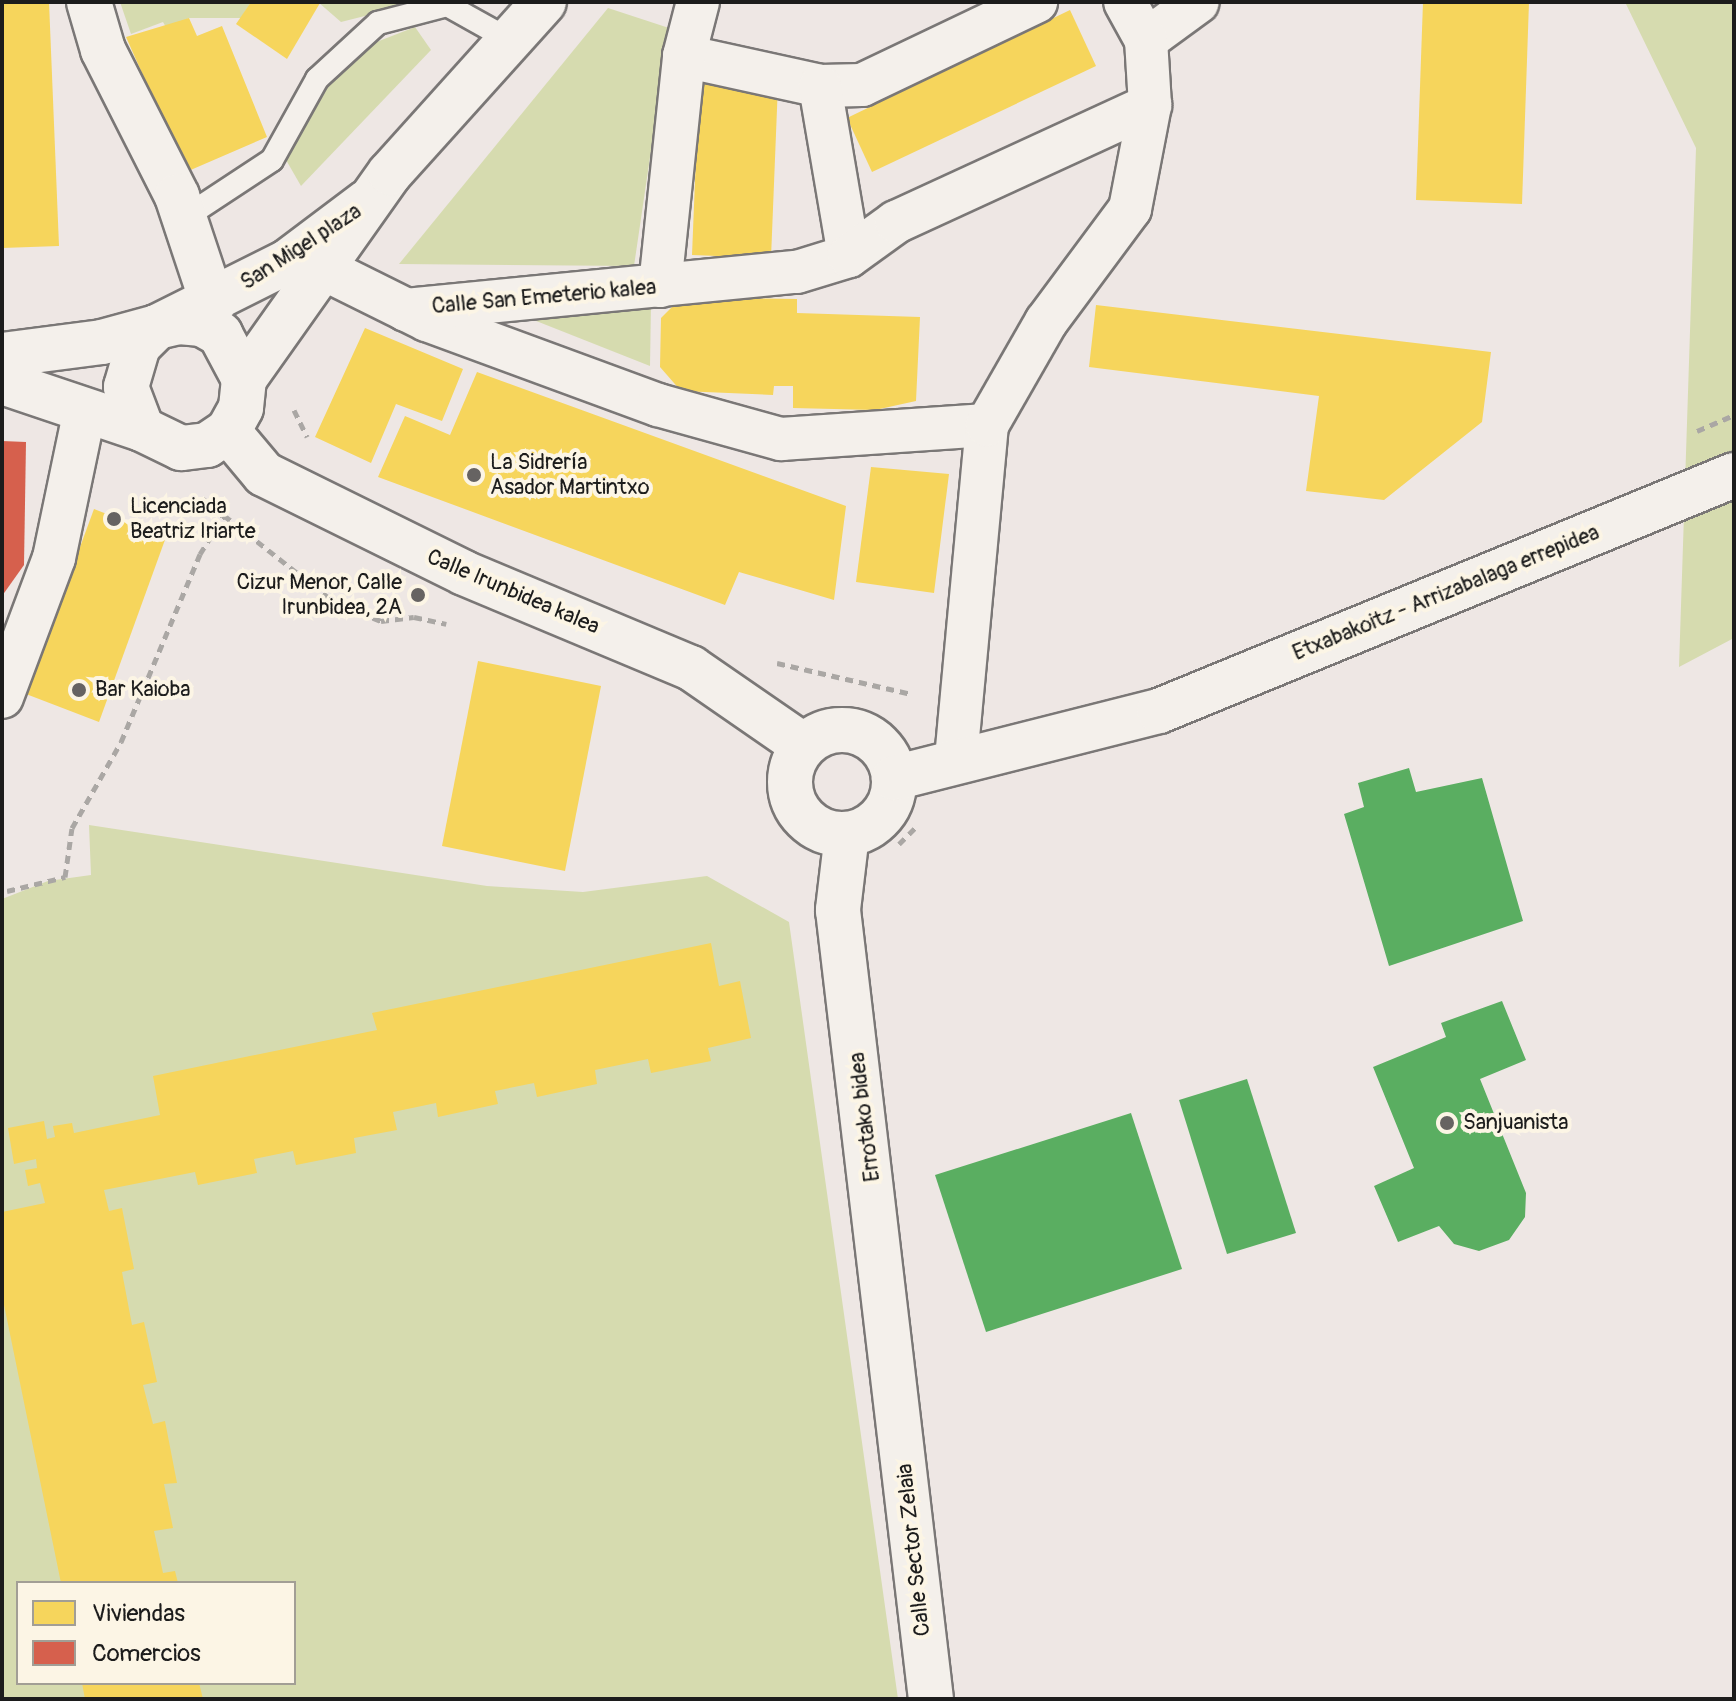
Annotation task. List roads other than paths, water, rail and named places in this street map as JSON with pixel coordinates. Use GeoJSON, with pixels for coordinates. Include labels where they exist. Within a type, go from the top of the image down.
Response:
{"type":"FeatureCollection","features":[{"type":"Feature","properties":{"kind":"street","name":"San Migel plaza"},"geometry":{"type":"LineString","coordinates":[[89,2],[103,50],[184,218],[213,304]]}},
{"type":"Feature","properties":{"kind":"street"},"geometry":{"type":"LineString","coordinates":[[367,202],[544,2]]}},
{"type":"Feature","properties":{"kind":"street"},"geometry":{"type":"LineString","coordinates":[[660,286],[684,56],[698,2]]}},
{"type":"Feature","properties":{"kind":"street"},"geometry":{"type":"LineString","coordinates":[[684,56],[820,86],[862,85],[1036,2]]}},
{"type":"Feature","properties":{"kind":"street"},"geometry":{"type":"LineString","coordinates":[[894,778],[956,759],[987,425],[1046,322],[1130,209],[1150,105],[1146,40],[1125,2]]}},
{"type":"Feature","properties":{"kind":"street"},"geometry":{"type":"LineString","coordinates":[[1146,40],[1198,2]]}},
{"type":"Feature","properties":{"kind":"street"},"geometry":{"type":"LineString","coordinates":[[820,86],[849,256]]}},
{"type":"Feature","properties":{"kind":"street","name":"Calle San Emeterio kalea"},"geometry":{"type":"LineString","coordinates":[[406,310],[797,272],[849,256],[896,222],[1150,105]]}},
{"type":"Feature","properties":{"kind":"street","name":"San Migel plaza"},"geometry":{"type":"LineString","coordinates":[[244,379],[367,202]]}},
{"type":"Feature","properties":{"kind":"street","name":"San Migel plaza"},"geometry":{"type":"LineString","coordinates":[[157,327],[213,304],[297,255],[367,202]]}},
{"type":"Feature","properties":{"kind":"street","name":"San Migel plaza"},"geometry":{"type":"LineString","coordinates":[[320,267],[406,310]]}},
{"type":"Feature","properties":{"kind":"street","name":"Calle San Emeterio kalea"},"geometry":{"type":"LineString","coordinates":[[406,310],[658,405],[781,439],[987,425]]}},
{"type":"Feature","properties":{"kind":"street"},"geometry":{"type":"LineString","coordinates":[[2,355],[157,327],[202,324],[220,334],[244,379],[241,408],[228,431],[181,448],[142,429],[84,414],[2,382]]}},
{"type":"Feature","properties":{"kind":"street"},"geometry":{"type":"LineString","coordinates":[[142,429],[126,387],[138,346],[157,327]]}},
{"type":"Feature","properties":{"kind":"street"},"geometry":{"type":"LineString","coordinates":[[2,697],[54,558],[84,414]]}},
{"type":"Feature","properties":{"kind":"street","name":"Calle Irunbidea kalea"},"geometry":{"type":"LineString","coordinates":[[228,431],[264,474],[464,573],[691,668],[804,746]]}},
{"type":"Feature","properties":{"kind":"street","name":"Etxabakoitz - Arrizabalaga errepidea"},"geometry":{"type":"LineString","coordinates":[[956,759],[1159,711],[1734,475]]}},
{"type":"Feature","properties":{"kind":"street"},"geometry":{"type":"LineString","coordinates":[[837,729],[855,731],[877,743],[894,778],[891,801],[876,821],[847,834],[820,829],[794,802],[793,765],[804,746],[837,729]]}},
{"type":"Feature","properties":{"kind":"street","name":"Errotako bidea"},"geometry":{"type":"LineString","coordinates":[[847,834],[838,910],[898,1400]]}},
{"type":"Feature","properties":{"kind":"street","name":"Calle Sector Zelaia"},"geometry":{"type":"LineString","coordinates":[[898,1400],[931,1699]]}},
{"type":"Feature","properties":{"kind":"lane"},"geometry":{"type":"LineString","coordinates":[[184,218],[272,160],[317,79],[378,23],[447,5],[510,40]]}},
{"type":"Feature","properties":{"kind":"place","name":"La Sidrería Asador Martintxo"},"geometry":{"type":"Point","coordinates":[474,475]}},
{"type":"Feature","properties":{"kind":"place","name":"Licenciada Beatriz Iriarte"},"geometry":{"type":"Point","coordinates":[114,519]}},
{"type":"Feature","properties":{"kind":"place","name":"Cizur Menor, Calle Irunbidea, 2A"},"geometry":{"type":"Point","coordinates":[418,595]}},
{"type":"Feature","properties":{"kind":"place","name":"Bar Kaioba"},"geometry":{"type":"Point","coordinates":[79,690]}},
{"type":"Feature","properties":{"kind":"place","name":"Sanjuanista"},"geometry":{"type":"Point","coordinates":[1447,1123]}}]}
